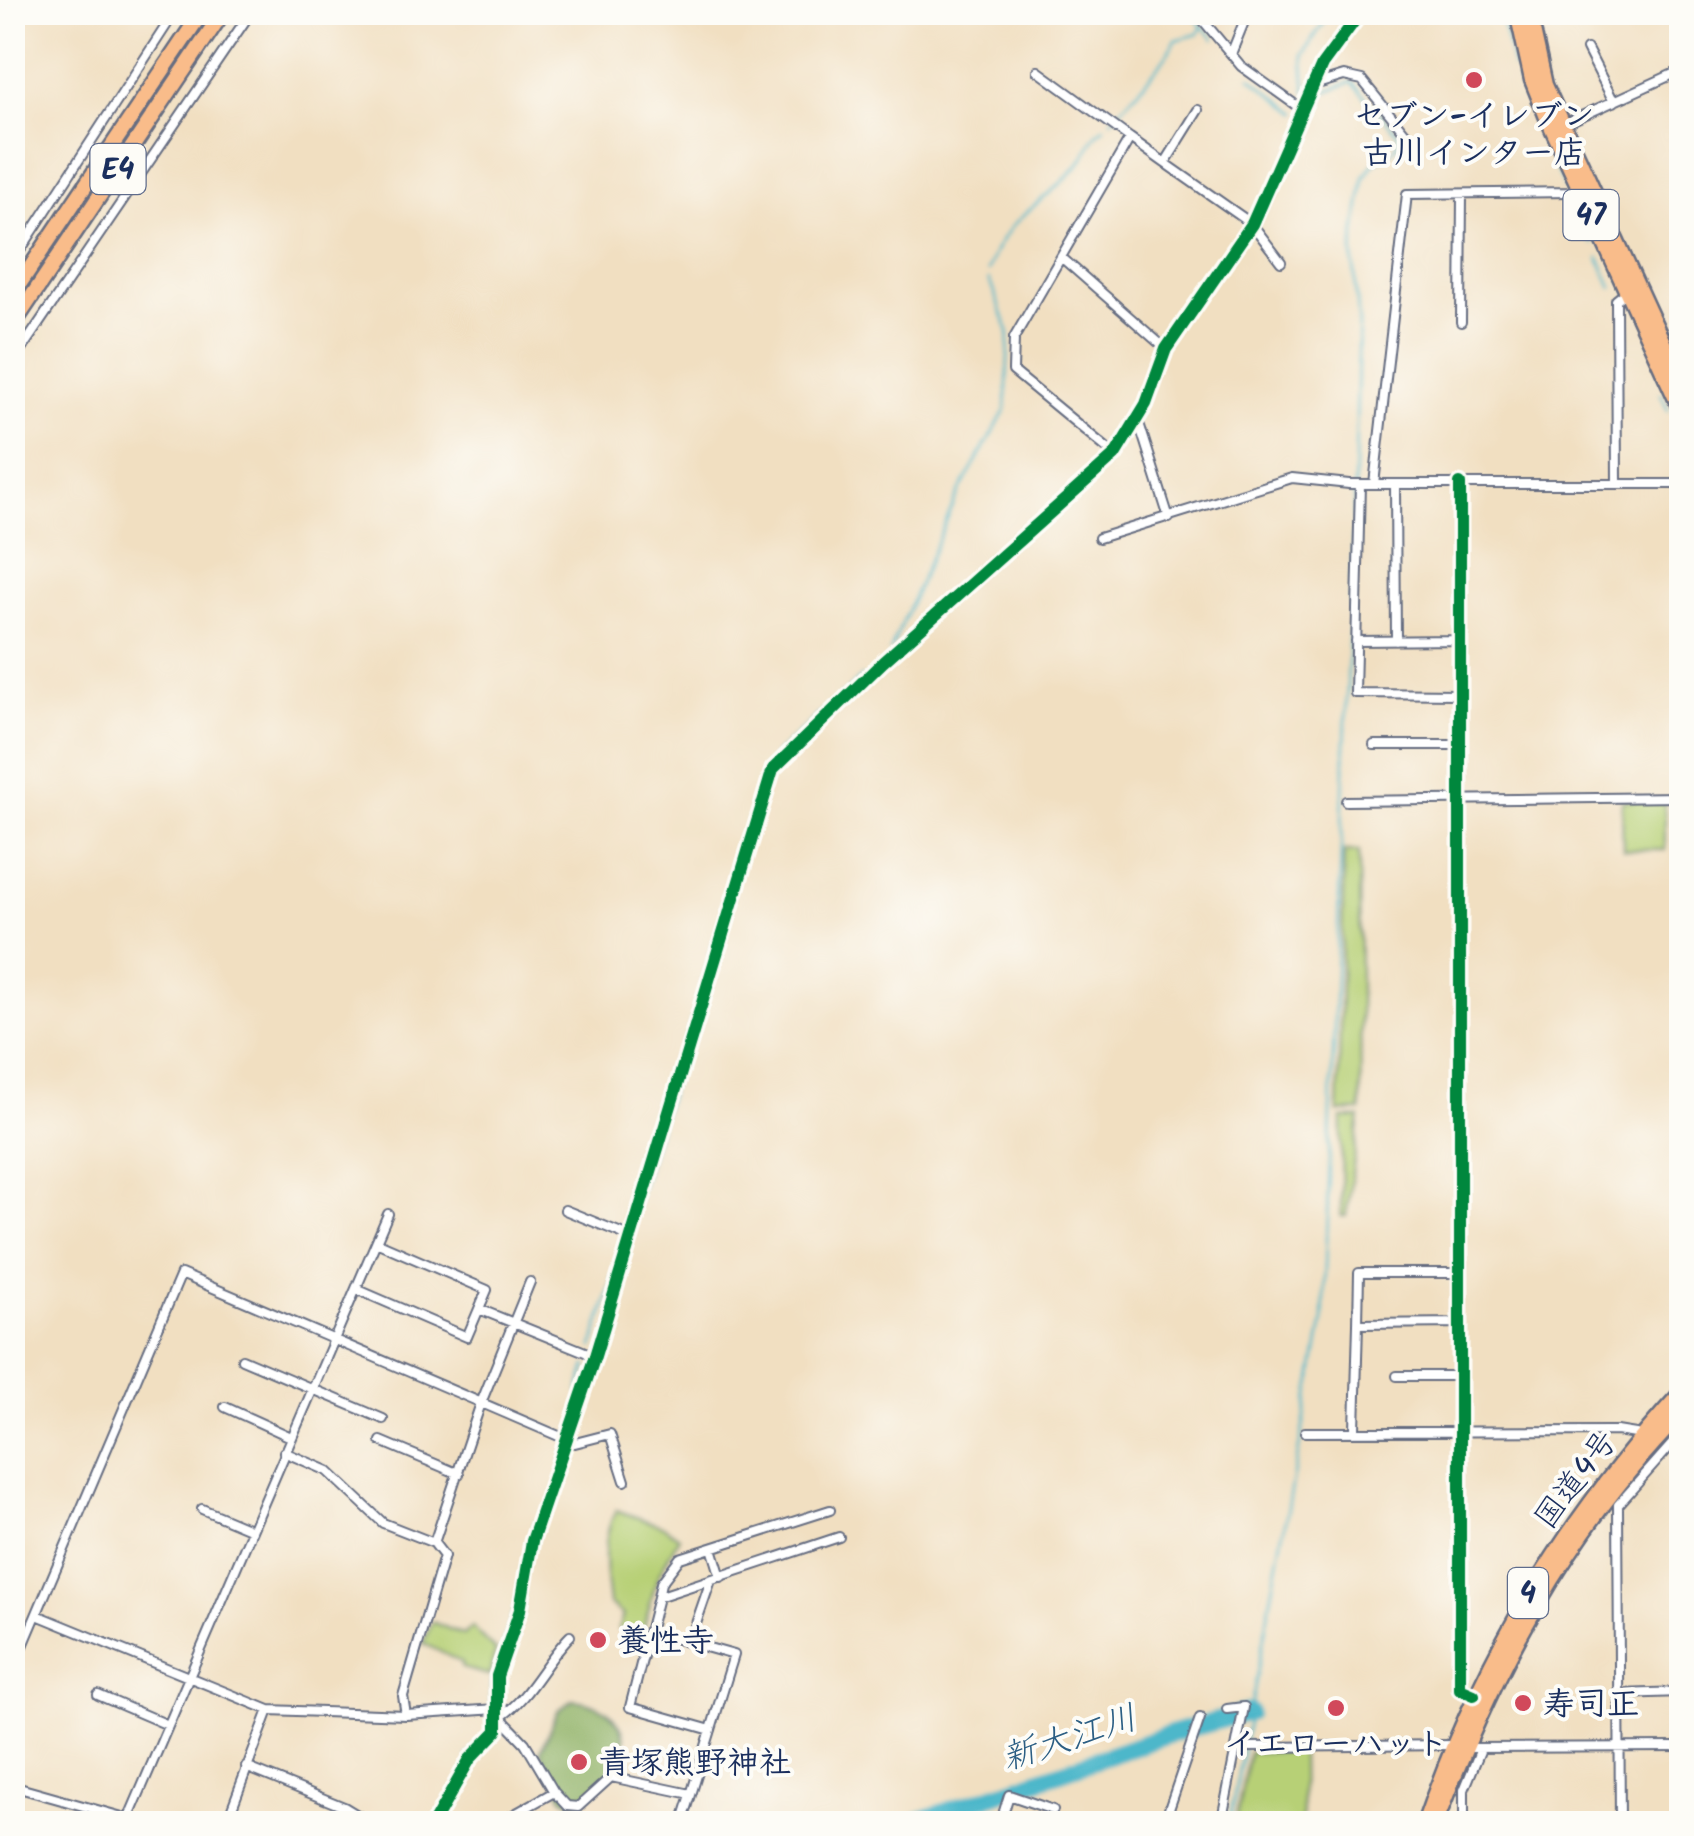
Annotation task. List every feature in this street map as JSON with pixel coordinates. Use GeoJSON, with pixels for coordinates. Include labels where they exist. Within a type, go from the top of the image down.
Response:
{"type":"FeatureCollection","features":[{"type":"Feature","properties":{"kind":"highway","name":"E4"},"geometry":{"type":"LineString","coordinates":[[12,295],[202,12]]}},
{"type":"Feature","properties":{"kind":"highway","name":"E4"},"geometry":{"type":"LineString","coordinates":[[12,326],[224,12]]}},
{"type":"Feature","properties":{"kind":"highway","name":"47"},"geometry":{"type":"LineString","coordinates":[[1516,12],[1532,80],[1577,187],[1682,412]]}},
{"type":"Feature","properties":{"kind":"highway","name":"47"},"geometry":{"type":"LineString","coordinates":[[1529,12],[1536,57],[1562,125],[1682,384]]}},
{"type":"Feature","properties":{"kind":"highway","name":"国道4号"},"geometry":{"type":"LineString","coordinates":[[1435,1824],[1474,1695],[1530,1588],[1642,1435],[1682,1392]]}},
{"type":"Feature","properties":{"kind":"highway","name":"国道4号"},"geometry":{"type":"LineString","coordinates":[[1424,1824],[1458,1746],[1540,1596],[1588,1523],[1673,1432],[1682,1413]]}},
{"type":"Feature","properties":{"kind":"street"},"geometry":{"type":"LineString","coordinates":[[12,262],[175,12]]}},
{"type":"Feature","properties":{"kind":"street"},"geometry":{"type":"LineString","coordinates":[[1196,12],[1258,80],[1304,110]]}},
{"type":"Feature","properties":{"kind":"street"},"geometry":{"type":"LineString","coordinates":[[1231,54],[1248,12]]}},
{"type":"Feature","properties":{"kind":"street"},"geometry":{"type":"LineString","coordinates":[[433,1824],[470,1759],[497,1731],[497,1676],[520,1610],[532,1541],[595,1356],[769,778],[779,758],[1115,455],[1138,420],[1166,349],[1252,224],[1331,51],[1361,12]]}},
{"type":"Feature","properties":{"kind":"street"},"geometry":{"type":"LineString","coordinates":[[12,363],[249,13]]}},
{"type":"Feature","properties":{"kind":"street"},"geometry":{"type":"LineString","coordinates":[[1588,49],[1614,102]]}},
{"type":"Feature","properties":{"kind":"street"},"geometry":{"type":"LineString","coordinates":[[1562,125],[1682,70]]}},
{"type":"Feature","properties":{"kind":"street"},"geometry":{"type":"LineString","coordinates":[[1038,71],[1252,224],[1281,262]]}},
{"type":"Feature","properties":{"kind":"street"},"geometry":{"type":"LineString","coordinates":[[1311,91],[1344,76],[1362,80],[1406,134]]}},
{"type":"Feature","properties":{"kind":"street"},"geometry":{"type":"LineString","coordinates":[[1165,163],[1198,110]]}},
{"type":"Feature","properties":{"kind":"street"},"geometry":{"type":"LineString","coordinates":[[1115,455],[1013,370],[1018,328],[1130,138]]}},
{"type":"Feature","properties":{"kind":"street"},"geometry":{"type":"LineString","coordinates":[[1374,484],[1407,194],[1570,192],[1577,187]]}},
{"type":"Feature","properties":{"kind":"street"},"geometry":{"type":"LineString","coordinates":[[1461,322],[1462,194]]}},
{"type":"Feature","properties":{"kind":"street"},"geometry":{"type":"LineString","coordinates":[[1060,257],[1166,349]]}},
{"type":"Feature","properties":{"kind":"street"},"geometry":{"type":"LineString","coordinates":[[1617,484],[1616,300],[1626,292]]}},
{"type":"Feature","properties":{"kind":"street"},"geometry":{"type":"LineString","coordinates":[[1138,420],[1168,518]]}},
{"type":"Feature","properties":{"kind":"street"},"geometry":{"type":"LineString","coordinates":[[1099,538],[1292,478],[1356,484],[1682,484]]}},
{"type":"Feature","properties":{"kind":"street"},"geometry":{"type":"LineString","coordinates":[[1356,484],[1355,694],[1459,694]]}},
{"type":"Feature","properties":{"kind":"street"},"geometry":{"type":"LineString","coordinates":[[1395,484],[1396,640]]}},
{"type":"Feature","properties":{"kind":"street"},"geometry":{"type":"LineString","coordinates":[[1460,484],[1460,1689],[1474,1695]]}},
{"type":"Feature","properties":{"kind":"street"},"geometry":{"type":"LineString","coordinates":[[1356,641],[1459,640]]}},
{"type":"Feature","properties":{"kind":"street"},"geometry":{"type":"LineString","coordinates":[[1374,745],[1457,745]]}},
{"type":"Feature","properties":{"kind":"street"},"geometry":{"type":"LineString","coordinates":[[1346,800],[1682,797]]}},
{"type":"Feature","properties":{"kind":"street"},"geometry":{"type":"LineString","coordinates":[[565,1210],[631,1238]]}},
{"type":"Feature","properties":{"kind":"street"},"geometry":{"type":"LineString","coordinates":[[127,1821],[388,1214]]}},
{"type":"Feature","properties":{"kind":"street"},"geometry":{"type":"LineString","coordinates":[[356,1289],[467,1337],[479,1309],[487,1290],[376,1242]]}},
{"type":"Feature","properties":{"kind":"street"},"geometry":{"type":"LineString","coordinates":[[1356,1430],[1359,1273],[1460,1272]]}},
{"type":"Feature","properties":{"kind":"street"},"geometry":{"type":"LineString","coordinates":[[12,1672],[181,1274],[575,1442],[610,1434],[625,1481]]}},
{"type":"Feature","properties":{"kind":"street"},"geometry":{"type":"LineString","coordinates":[[434,1543],[481,1403],[530,1282]]}},
{"type":"Feature","properties":{"kind":"street"},"geometry":{"type":"LineString","coordinates":[[479,1309],[595,1356]]}},
{"type":"Feature","properties":{"kind":"street"},"geometry":{"type":"LineString","coordinates":[[1358,1324],[1461,1324]]}},
{"type":"Feature","properties":{"kind":"street"},"geometry":{"type":"LineString","coordinates":[[242,1359],[383,1419]]}},
{"type":"Feature","properties":{"kind":"street"},"geometry":{"type":"LineString","coordinates":[[1397,1376],[1462,1376]]}},
{"type":"Feature","properties":{"kind":"street"},"geometry":{"type":"LineString","coordinates":[[225,1407],[291,1437]]}},
{"type":"Feature","properties":{"kind":"street"},"geometry":{"type":"LineString","coordinates":[[1305,1432],[1617,1431],[1642,1435]]}},
{"type":"Feature","properties":{"kind":"street"},"geometry":{"type":"LineString","coordinates":[[1620,1824],[1618,1506],[1673,1442],[1673,1432]]}},
{"type":"Feature","properties":{"kind":"street"},"geometry":{"type":"LineString","coordinates":[[380,1441],[459,1474]]}},
{"type":"Feature","properties":{"kind":"street"},"geometry":{"type":"LineString","coordinates":[[284,1452],[328,1471],[383,1523],[434,1543],[444,1556],[403,1696],[406,1715]]}},
{"type":"Feature","properties":{"kind":"street"},"geometry":{"type":"LineString","coordinates":[[202,1509],[252,1530]]}},
{"type":"Feature","properties":{"kind":"street"},"geometry":{"type":"LineString","coordinates":[[710,1730],[630,1707],[648,1631],[672,1564],[830,1510]]}},
{"type":"Feature","properties":{"kind":"street"},"geometry":{"type":"LineString","coordinates":[[658,1597],[839,1538]]}},
{"type":"Feature","properties":{"kind":"street"},"geometry":{"type":"LineString","coordinates":[[690,1642],[716,1579],[712,1548]]}},
{"type":"Feature","properties":{"kind":"street"},"geometry":{"type":"LineString","coordinates":[[36,1615],[269,1710],[406,1715],[498,1713],[514,1709],[547,1659],[570,1636]]}},
{"type":"Feature","properties":{"kind":"street"},"geometry":{"type":"LineString","coordinates":[[648,1631],[734,1655],[682,1824]]}},
{"type":"Feature","properties":{"kind":"street"},"geometry":{"type":"LineString","coordinates":[[1619,1694],[1682,1692]]}},
{"type":"Feature","properties":{"kind":"street"},"geometry":{"type":"LineString","coordinates":[[98,1695],[168,1725]]}},
{"type":"Feature","properties":{"kind":"street"},"geometry":{"type":"LineString","coordinates":[[1220,1824],[1238,1730],[1236,1708]]}},
{"type":"Feature","properties":{"kind":"street"},"geometry":{"type":"LineString","coordinates":[[226,1824],[269,1710]]}},
{"type":"Feature","properties":{"kind":"street"},"geometry":{"type":"LineString","coordinates":[[498,1713],[526,1743],[558,1800],[576,1807],[606,1780],[618,1776],[691,1794]]}},
{"type":"Feature","properties":{"kind":"street"},"geometry":{"type":"LineString","coordinates":[[1164,1824],[1200,1718]]}},
{"type":"Feature","properties":{"kind":"street"},"geometry":{"type":"LineString","coordinates":[[1248,1747],[1458,1746],[1480,1751],[1682,1746]]}},
{"type":"Feature","properties":{"kind":"street"},"geometry":{"type":"LineString","coordinates":[[1464,1824],[1464,1790],[1480,1751]]}},
{"type":"Feature","properties":{"kind":"street"},"geometry":{"type":"LineString","coordinates":[[246,1767],[344,1807],[372,1824]]}},
{"type":"Feature","properties":{"kind":"street"},"geometry":{"type":"LineString","coordinates":[[12,1786],[147,1824]]}},
{"type":"Feature","properties":{"kind":"street"},"geometry":{"type":"LineString","coordinates":[[497,1824],[554,1792]]}},
{"type":"Feature","properties":{"kind":"street"},"geometry":{"type":"LineString","coordinates":[[1002,1823],[1010,1795],[1054,1810]]}},
{"type":"Feature","properties":{"kind":"street"},"geometry":{"type":"LineString","coordinates":[[338,1824],[344,1807]]}},
{"type":"Feature","properties":{"kind":"green space"},"geometry":{"type":"Polygon","coordinates":[[[1622,801],[1665,801],[1665,850],[1623,850],[1622,801]]]}},
{"type":"Feature","properties":{"kind":"green space"},"geometry":{"type":"Polygon","coordinates":[[[1344,851],[1359,851],[1361,1111],[1338,1112],[1344,851]]]}},
{"type":"Feature","properties":{"kind":"green space"},"geometry":{"type":"Polygon","coordinates":[[[1342,1118],[1360,1118],[1346,1216],[1341,1216],[1342,1118]]]}},
{"type":"Feature","properties":{"kind":"green space"},"geometry":{"type":"Polygon","coordinates":[[[616,1510],[665,1527],[679,1537],[657,1578],[640,1642],[618,1629],[623,1615],[609,1604],[606,1544],[616,1510]]]}},
{"type":"Feature","properties":{"kind":"green space"},"geometry":{"type":"Polygon","coordinates":[[[432,1622],[464,1635],[472,1627],[496,1650],[489,1675],[462,1668],[462,1663],[423,1643],[432,1622]]]}},
{"type":"Feature","properties":{"kind":"green space"},"geometry":{"type":"Polygon","coordinates":[[[572,1700],[608,1712],[622,1730],[624,1741],[623,1754],[614,1771],[576,1803],[563,1798],[540,1751],[558,1711],[572,1700]]]}},
{"type":"Feature","properties":{"kind":"green space"},"geometry":{"type":"Polygon","coordinates":[[[1249,1752],[1301,1752],[1302,1823],[1235,1823],[1249,1752]]]}},
{"type":"Feature","properties":{"kind":"waterway"},"geometry":{"type":"LineString","coordinates":[[1189,12],[1214,39]]}},
{"type":"Feature","properties":{"kind":"waterway"},"geometry":{"type":"LineString","coordinates":[[1306,92],[1303,55],[1330,12]]}},
{"type":"Feature","properties":{"kind":"waterway"},"geometry":{"type":"LineString","coordinates":[[1500,12],[1514,68]]}},
{"type":"Feature","properties":{"kind":"waterway"},"geometry":{"type":"LineString","coordinates":[[1112,120],[1176,40],[1198,34],[1201,28]]}},
{"type":"Feature","properties":{"kind":"waterway"},"geometry":{"type":"LineString","coordinates":[[1250,77],[1297,113]]}},
{"type":"Feature","properties":{"kind":"waterway"},"geometry":{"type":"LineString","coordinates":[[1518,80],[1548,153]]}},
{"type":"Feature","properties":{"kind":"waterway"},"geometry":{"type":"LineString","coordinates":[[1229,1824],[1323,1320],[1359,324],[1353,252],[1364,178],[1373,164],[1396,148],[1399,135],[1352,82],[1313,96]]}},
{"type":"Feature","properties":{"kind":"waterway"},"geometry":{"type":"LineString","coordinates":[[988,271],[1005,235],[1071,173],[1104,127]]}},
{"type":"Feature","properties":{"kind":"waterway"},"geometry":{"type":"LineString","coordinates":[[1555,167],[1564,187]]}},
{"type":"Feature","properties":{"kind":"waterway"},"geometry":{"type":"LineString","coordinates":[[1569,197],[1592,243]]}},
{"type":"Feature","properties":{"kind":"waterway"},"geometry":{"type":"LineString","coordinates":[[1599,258],[1612,287]]}},
{"type":"Feature","properties":{"kind":"waterway"},"geometry":{"type":"LineString","coordinates":[[890,651],[958,494],[1006,409],[1009,331],[989,280]]}},
{"type":"Feature","properties":{"kind":"waterway"},"geometry":{"type":"LineString","coordinates":[[1661,394],[1668,410]]}},
{"type":"Feature","properties":{"kind":"waterway"},"geometry":{"type":"LineString","coordinates":[[1674,422],[1681,438]]}},
{"type":"Feature","properties":{"kind":"waterway"},"geometry":{"type":"LineString","coordinates":[[840,697],[862,677]]}},
{"type":"Feature","properties":{"kind":"waterway"},"geometry":{"type":"LineString","coordinates":[[684,1046],[766,771],[778,752],[830,705]]}},
{"type":"Feature","properties":{"kind":"waterway"},"geometry":{"type":"LineString","coordinates":[[628,1229],[680,1057]]}},
{"type":"Feature","properties":{"kind":"waterway"},"geometry":{"type":"LineString","coordinates":[[593,1347],[624,1242]]}},
{"type":"Feature","properties":{"kind":"waterway"},"geometry":{"type":"LineString","coordinates":[[579,1392],[587,1365]]}},
{"type":"Feature","properties":{"kind":"waterway"},"geometry":{"type":"LineString","coordinates":[[525,1563],[535,1522]]}},
{"type":"Feature","properties":{"kind":"waterway"},"geometry":{"type":"LineString","coordinates":[[491,1705],[493,1677],[518,1600]]}},
{"type":"Feature","properties":{"kind":"waterway","name":"新大江川"},"geometry":{"type":"LineString","coordinates":[[910,1824],[1174,1733],[1249,1712]]}},
{"type":"Feature","properties":{"kind":"waterway"},"geometry":{"type":"LineString","coordinates":[[491,1713],[491,1732]]}},
{"type":"Feature","properties":{"kind":"waterway"},"geometry":{"type":"LineString","coordinates":[[467,1757],[479,1744]]}},
{"type":"Feature","properties":{"kind":"cycle path"},"geometry":{"type":"LineString","coordinates":[[433,1824],[470,1759],[497,1731],[497,1676],[520,1610],[532,1541],[595,1356],[773,769],[883,662],[1115,455],[1146,404],[1166,349],[1252,224],[1322,65],[1361,12]]}},
{"type":"Feature","properties":{"kind":"cycle path"},"geometry":{"type":"LineString","coordinates":[[1460,484],[1460,1689],[1474,1695]]}},
{"type":"Feature","properties":{"kind":"place","name":"セブン-イレブン 古川インター店"},"geometry":{"type":"Point","coordinates":[1474,80]}},
{"type":"Feature","properties":{"kind":"place","name":"養性寺"},"geometry":{"type":"Point","coordinates":[598,1640]}},
{"type":"Feature","properties":{"kind":"place","name":"寿司正"},"geometry":{"type":"Point","coordinates":[1523,1703]}},
{"type":"Feature","properties":{"kind":"place","name":"イエローハット"},"geometry":{"type":"Point","coordinates":[1336,1708]}},
{"type":"Feature","properties":{"kind":"place","name":"青塚熊野神社"},"geometry":{"type":"Point","coordinates":[579,1762]}}]}
